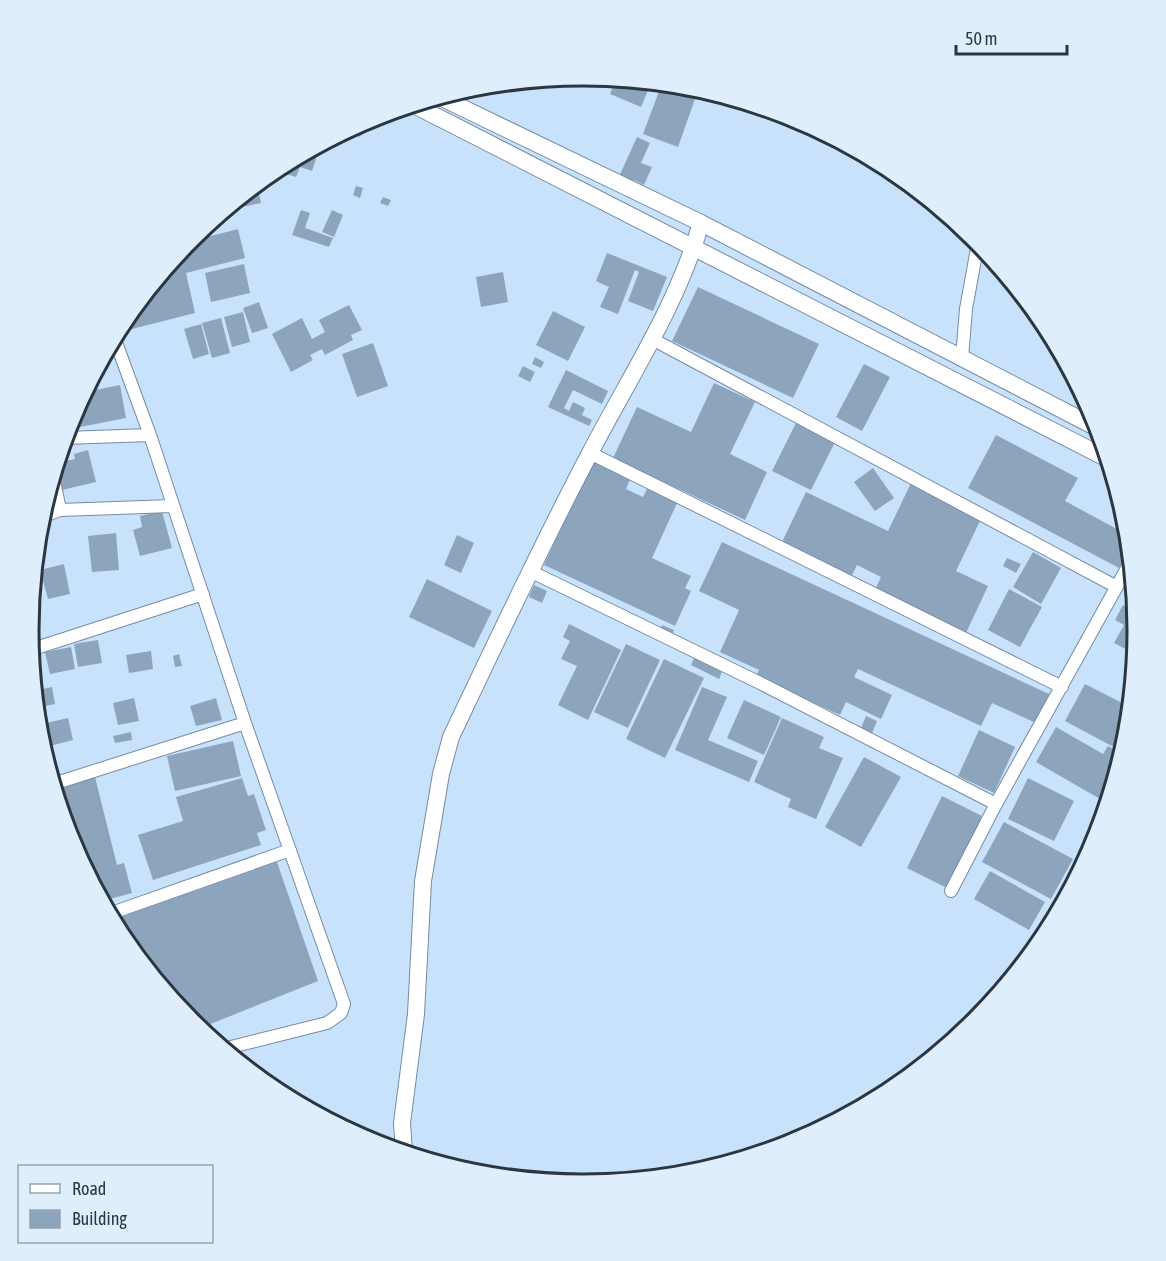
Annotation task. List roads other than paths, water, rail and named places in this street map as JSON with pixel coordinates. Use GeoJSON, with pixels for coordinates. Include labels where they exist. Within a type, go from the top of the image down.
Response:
{"type":"FeatureCollection","features":[{"type":"Feature","properties":{"kind":"main road"},"geometry":{"type":"LineString","coordinates":[[451,103],[496,127],[701,224],[1086,422]]}},
{"type":"Feature","properties":{"kind":"main road"},"geometry":{"type":"LineString","coordinates":[[424,110],[693,250],[1097,453]]}},
{"type":"Feature","properties":{"kind":"main road"},"geometry":{"type":"LineString","coordinates":[[489,144],[496,127]]}},
{"type":"Feature","properties":{"kind":"main road"},"geometry":{"type":"LineString","coordinates":[[403,1144],[402,1123],[416,1014],[423,881],[441,774],[451,737],[590,453],[654,340],[693,250],[701,224]]}},
{"type":"Feature","properties":{"kind":"main road"},"geometry":{"type":"LineString","coordinates":[[955,381],[962,358]]}},
{"type":"Feature","properties":{"kind":"street"},"geometry":{"type":"LineString","coordinates":[[962,358],[966,309],[976,255]]}},
{"type":"Feature","properties":{"kind":"street"},"geometry":{"type":"LineString","coordinates":[[654,340],[1115,586]]}},
{"type":"Feature","properties":{"kind":"street"},"geometry":{"type":"LineString","coordinates":[[118,348],[150,435],[245,723],[344,1004],[341,1013],[327,1023],[232,1047]]}},
{"type":"Feature","properties":{"kind":"street"},"geometry":{"type":"LineString","coordinates":[[74,438],[150,435]]}},
{"type":"Feature","properties":{"kind":"street"},"geometry":{"type":"LineString","coordinates":[[590,453],[1062,687]]}},
{"type":"Feature","properties":{"kind":"street"},"geometry":{"type":"LineString","coordinates":[[57,494],[60,510]]}},
{"type":"Feature","properties":{"kind":"street"},"geometry":{"type":"LineString","coordinates":[[52,513],[60,510],[172,506]]}},
{"type":"Feature","properties":{"kind":"street"},"geometry":{"type":"LineString","coordinates":[[532,572],[760,683],[996,804]]}},
{"type":"Feature","properties":{"kind":"street"},"geometry":{"type":"LineString","coordinates":[[951,891],[996,804],[1124,573]]}},
{"type":"Feature","properties":{"kind":"street"},"geometry":{"type":"LineString","coordinates":[[39,647],[203,594]]}},
{"type":"Feature","properties":{"kind":"street"},"geometry":{"type":"LineString","coordinates":[[61,781],[245,723]]}},
{"type":"Feature","properties":{"kind":"street"},"geometry":{"type":"LineString","coordinates":[[118,911],[290,850]]}}]}
